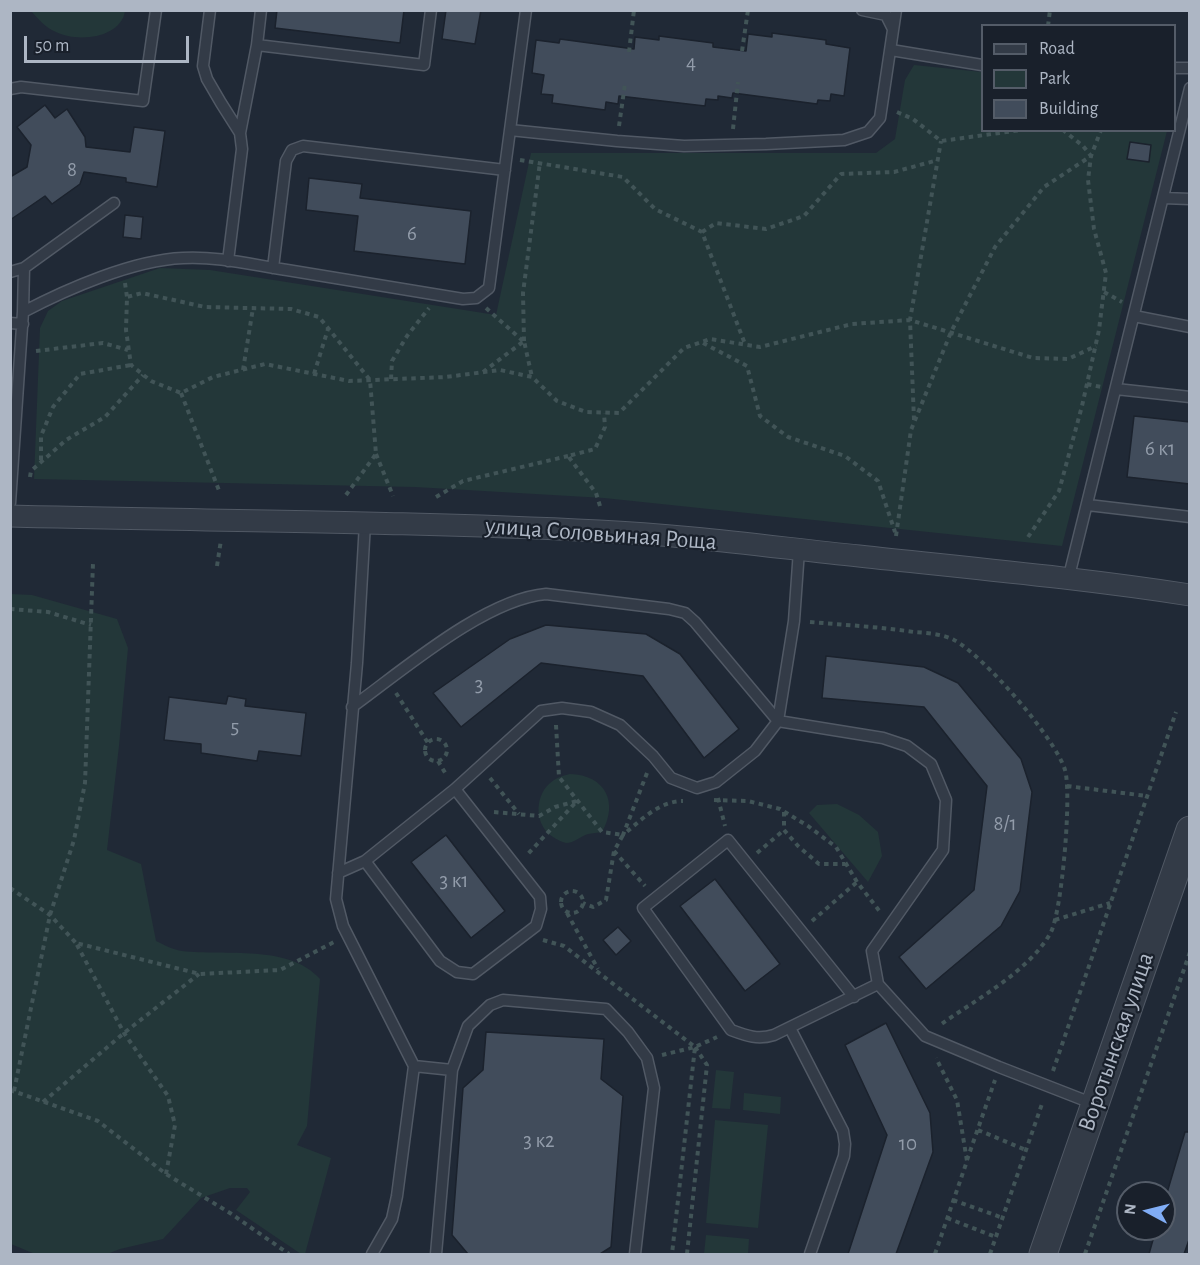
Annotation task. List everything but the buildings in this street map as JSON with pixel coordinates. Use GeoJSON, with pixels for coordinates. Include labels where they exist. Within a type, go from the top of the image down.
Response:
{"type":"FeatureCollection","features":[{"type":"Feature","properties":{"kind":"street","name":"улица Соловьиная Роща"},"geometry":{"type":"LineString","coordinates":[[10,516],[366,523],[600,531],[675,536],[1190,595]]}},
{"type":"Feature","properties":{"kind":"street"},"geometry":{"type":"LineString","coordinates":[[1164,591],[1190,609]]}},
{"type":"Feature","properties":{"kind":"street","name":"Воротынская улица"},"geometry":{"type":"LineString","coordinates":[[1043,1254],[1190,830]]}},
{"type":"Feature","properties":{"kind":"lane"},"geometry":{"type":"LineString","coordinates":[[10,89],[21,87],[143,101],[156,10]]}},
{"type":"Feature","properties":{"kind":"lane"},"geometry":{"type":"LineString","coordinates":[[210,10],[203,66],[207,79],[240,133]]}},
{"type":"Feature","properties":{"kind":"lane"},"geometry":{"type":"LineString","coordinates":[[228,261],[242,149],[240,133],[257,45],[261,10]]}},
{"type":"Feature","properties":{"kind":"lane"},"geometry":{"type":"LineString","coordinates":[[257,45],[424,65],[431,10]]}},
{"type":"Feature","properties":{"kind":"lane"},"geometry":{"type":"LineString","coordinates":[[23,312],[64,291],[123,271],[160,261],[183,258],[228,261],[463,299],[476,298],[489,288],[526,10]]}},
{"type":"Feature","properties":{"kind":"lane"},"geometry":{"type":"LineString","coordinates":[[862,10],[886,15],[893,29]]}},
{"type":"Feature","properties":{"kind":"lane"},"geometry":{"type":"LineString","coordinates":[[510,130],[684,146],[844,140],[868,132],[880,118],[896,10]]}},
{"type":"Feature","properties":{"kind":"lane"},"geometry":{"type":"LineString","coordinates":[[891,50],[981,65]]}},
{"type":"Feature","properties":{"kind":"lane"},"geometry":{"type":"LineString","coordinates":[[1068,580],[1163,198],[1187,113],[1190,88]]}},
{"type":"Feature","properties":{"kind":"lane"},"geometry":{"type":"LineString","coordinates":[[273,268],[286,161],[292,150],[303,146],[505,170]]}},
{"type":"Feature","properties":{"kind":"lane"},"geometry":{"type":"LineString","coordinates":[[1163,198],[1190,199]]}},
{"type":"Feature","properties":{"kind":"lane"},"geometry":{"type":"LineString","coordinates":[[10,272],[24,268],[114,203]]}},
{"type":"Feature","properties":{"kind":"lane"},"geometry":{"type":"LineString","coordinates":[[10,503],[23,324],[24,268]]}},
{"type":"Feature","properties":{"kind":"lane"},"geometry":{"type":"LineString","coordinates":[[1134,316],[1190,327]]}},
{"type":"Feature","properties":{"kind":"lane"},"geometry":{"type":"LineString","coordinates":[[10,323],[23,324]]}},
{"type":"Feature","properties":{"kind":"lane"},"geometry":{"type":"LineString","coordinates":[[1116,389],[1190,397]]}},
{"type":"Feature","properties":{"kind":"lane"},"geometry":{"type":"LineString","coordinates":[[1088,505],[1190,517]]}},
{"type":"Feature","properties":{"kind":"lane"},"geometry":{"type":"LineString","coordinates":[[366,523],[336,899],[347,935],[414,1066],[398,1197],[392,1219],[372,1254]]}},
{"type":"Feature","properties":{"kind":"lane"},"geometry":{"type":"LineString","coordinates":[[338,873],[365,861],[455,789],[541,711],[562,708],[591,712],[621,725],[653,756],[671,778],[697,788],[716,783],[755,751],[778,721],[794,621],[799,550]]}},
{"type":"Feature","properties":{"kind":"lane"},"geometry":{"type":"LineString","coordinates":[[352,707],[469,623],[530,595],[546,594],[685,613],[778,721],[883,738],[907,746],[931,764],[946,800],[944,850],[872,951],[878,984],[925,1035],[999,1067],[1095,1104]]}},
{"type":"Feature","properties":{"kind":"lane"},"geometry":{"type":"LineString","coordinates":[[365,861],[440,961],[457,972],[473,974],[536,926],[541,909],[540,897],[455,789]]}},
{"type":"Feature","properties":{"kind":"lane"},"geometry":{"type":"LineString","coordinates":[[854,997],[728,840],[643,908],[731,1030],[746,1036],[762,1039],[790,1028],[854,997],[878,984]]}},
{"type":"Feature","properties":{"kind":"lane"},"geometry":{"type":"LineString","coordinates":[[436,1254],[452,1070],[468,1026],[490,1005],[503,1000],[606,1010],[628,1032],[647,1058],[654,1088],[635,1254]]}},
{"type":"Feature","properties":{"kind":"lane"},"geometry":{"type":"LineString","coordinates":[[790,1028],[843,1131],[845,1144],[844,1156],[810,1254]]}},
{"type":"Feature","properties":{"kind":"lane"},"geometry":{"type":"LineString","coordinates":[[414,1066],[452,1070]]}},
{"type":"Feature","properties":{"kind":"path"},"geometry":{"type":"LineString","coordinates":[[629,52],[634,10]]}},
{"type":"Feature","properties":{"kind":"path"},"geometry":{"type":"LineString","coordinates":[[742,51],[748,10]]}},
{"type":"Feature","properties":{"kind":"path"},"geometry":{"type":"LineString","coordinates":[[731,145],[738,82]]}},
{"type":"Feature","properties":{"kind":"path"},"geometry":{"type":"LineString","coordinates":[[617,141],[625,84]]}},
{"type":"Feature","properties":{"kind":"path"},"geometry":{"type":"LineString","coordinates":[[882,105],[913,119],[941,141],[1006,132]]}},
{"type":"Feature","properties":{"kind":"path"},"geometry":{"type":"LineString","coordinates":[[1066,132],[1091,156]]}},
{"type":"Feature","properties":{"kind":"path"},"geometry":{"type":"LineString","coordinates":[[1028,537],[1059,491],[1100,330],[1106,273],[1094,229],[1088,180],[1091,156],[1100,132]]}},
{"type":"Feature","properties":{"kind":"path"},"geometry":{"type":"LineString","coordinates":[[914,422],[910,320],[941,141]]}},
{"type":"Feature","properties":{"kind":"path"},"geometry":{"type":"LineString","coordinates":[[702,342],[747,366],[760,416],[788,437],[845,456],[878,481],[896,536],[911,430],[951,332],[995,247],[1044,187],[1091,156]]}},
{"type":"Feature","properties":{"kind":"path"},"geometry":{"type":"LineString","coordinates":[[506,159],[540,162],[623,177],[655,209],[702,232],[745,345]]}},
{"type":"Feature","properties":{"kind":"path"},"geometry":{"type":"LineString","coordinates":[[702,232],[716,223],[766,229],[804,216],[841,174],[894,172],[938,160]]}},
{"type":"Feature","properties":{"kind":"path"},"geometry":{"type":"LineString","coordinates":[[532,377],[524,341],[523,293],[540,162]]}},
{"type":"Feature","properties":{"kind":"path"},"geometry":{"type":"LineString","coordinates":[[220,493],[181,393],[151,381],[130,365],[126,330],[127,297],[142,293],[206,306],[291,309],[319,317],[370,380],[376,454],[393,496]]}},
{"type":"Feature","properties":{"kind":"path"},"geometry":{"type":"LineString","coordinates":[[391,379],[392,361],[407,336],[439,295]]}},
{"type":"Feature","properties":{"kind":"path"},"geometry":{"type":"LineString","coordinates":[[476,298],[524,341]]}},
{"type":"Feature","properties":{"kind":"path"},"geometry":{"type":"LineString","coordinates":[[243,370],[253,308]]}},
{"type":"Feature","properties":{"kind":"path"},"geometry":{"type":"LineString","coordinates":[[181,393],[213,378],[265,364],[349,381],[446,377],[500,370],[532,377],[557,401],[586,412],[619,413],[684,348],[710,339],[760,346],[852,324],[910,320],[1034,358],[1068,359],[1096,345]]}},
{"type":"Feature","properties":{"kind":"path"},"geometry":{"type":"LineString","coordinates":[[314,374],[328,328]]}},
{"type":"Feature","properties":{"kind":"path"},"geometry":{"type":"LineString","coordinates":[[482,372],[524,341]]}},
{"type":"Feature","properties":{"kind":"path"},"geometry":{"type":"LineString","coordinates":[[21,353],[102,343],[128,350]]}},
{"type":"Feature","properties":{"kind":"path"},"geometry":{"type":"LineString","coordinates":[[41,462],[41,436],[53,407],[80,374],[130,365]]}},
{"type":"Feature","properties":{"kind":"path"},"geometry":{"type":"LineString","coordinates":[[30,481],[31,471],[66,440],[105,417],[143,375]]}},
{"type":"Feature","properties":{"kind":"path"},"geometry":{"type":"LineString","coordinates":[[436,497],[463,481],[596,449],[605,427],[604,413]]}},
{"type":"Feature","properties":{"kind":"path"},"geometry":{"type":"LineString","coordinates":[[346,495],[376,454]]}},
{"type":"Feature","properties":{"kind":"path"},"geometry":{"type":"LineString","coordinates":[[568,456],[596,494],[600,506]]}},
{"type":"Feature","properties":{"kind":"path"},"geometry":{"type":"LineString","coordinates":[[93,562],[86,783],[74,840],[50,915],[12,1090],[98,1121],[166,1174],[230,1213],[289,1254]]}},
{"type":"Feature","properties":{"kind":"path"},"geometry":{"type":"LineString","coordinates":[[10,609],[48,612],[91,625]]}},
{"type":"Feature","properties":{"kind":"path"},"geometry":{"type":"LineString","coordinates":[[794,621],[891,629],[953,639],[993,671],[1055,748],[1066,773],[1060,900],[1056,920],[1041,947],[1014,972],[925,1035],[957,1100],[967,1161]]}},
{"type":"Feature","properties":{"kind":"path"},"geometry":{"type":"LineString","coordinates":[[388,681],[428,743]]}},
{"type":"Feature","properties":{"kind":"path"},"geometry":{"type":"LineString","coordinates":[[556,709],[559,777],[602,832],[622,834],[654,810],[674,801],[685,801]]}},
{"type":"Feature","properties":{"kind":"path"},"geometry":{"type":"LineString","coordinates":[[990,1254],[1176,712]]}},
{"type":"Feature","properties":{"kind":"path"},"geometry":{"type":"LineString","coordinates":[[434,739],[441,740],[446,745],[447,752],[444,758],[431,761],[426,756],[425,749],[428,743],[434,739]]}},
{"type":"Feature","properties":{"kind":"path"},"geometry":{"type":"LineString","coordinates":[[583,903],[593,907],[606,900],[614,851],[653,756]]}},
{"type":"Feature","properties":{"kind":"path"},"geometry":{"type":"LineString","coordinates":[[479,766],[520,815]]}},
{"type":"Feature","properties":{"kind":"path"},"geometry":{"type":"LineString","coordinates":[[716,783],[728,840]]}},
{"type":"Feature","properties":{"kind":"path"},"geometry":{"type":"LineString","coordinates":[[1067,786],[1147,796]]}},
{"type":"Feature","properties":{"kind":"path"},"geometry":{"type":"LineString","coordinates":[[707,800],[748,801],[784,812],[808,826],[836,847],[857,882],[891,925]]}},
{"type":"Feature","properties":{"kind":"path"},"geometry":{"type":"LineString","coordinates":[[472,810],[539,816],[555,807],[577,801]]}},
{"type":"Feature","properties":{"kind":"path"},"geometry":{"type":"LineString","coordinates":[[516,867],[577,801]]}},
{"type":"Feature","properties":{"kind":"path"},"geometry":{"type":"LineString","coordinates":[[784,812],[784,830],[819,864],[846,864]]}},
{"type":"Feature","properties":{"kind":"path"},"geometry":{"type":"LineString","coordinates":[[746,862],[784,830]]}},
{"type":"Feature","properties":{"kind":"path"},"geometry":{"type":"LineString","coordinates":[[614,851],[656,898]]}},
{"type":"Feature","properties":{"kind":"path"},"geometry":{"type":"LineString","coordinates":[[800,930],[857,882]]}},
{"type":"Feature","properties":{"kind":"path"},"geometry":{"type":"LineString","coordinates":[[10,888],[50,915],[76,943],[124,1033],[168,1096],[175,1125],[166,1174]]}},
{"type":"Feature","properties":{"kind":"path"},"geometry":{"type":"LineString","coordinates":[[524,934],[564,946],[600,972],[562,907],[561,900],[564,894],[570,891],[577,892],[582,897],[583,903],[580,910],[574,913],[567,912]]}},
{"type":"Feature","properties":{"kind":"path"},"geometry":{"type":"LineString","coordinates":[[1056,920],[1111,903]]}},
{"type":"Feature","properties":{"kind":"path"},"geometry":{"type":"LineString","coordinates":[[76,943],[200,974],[280,970],[347,935]]}},
{"type":"Feature","properties":{"kind":"path"},"geometry":{"type":"LineString","coordinates":[[1084,1254],[1190,952]]}},
{"type":"Feature","properties":{"kind":"path"},"geometry":{"type":"LineString","coordinates":[[43,1102],[124,1033],[200,974]]}},
{"type":"Feature","properties":{"kind":"path"},"geometry":{"type":"LineString","coordinates":[[647,1058],[694,1047],[731,1030]]}},
{"type":"Feature","properties":{"kind":"path"},"geometry":{"type":"LineString","coordinates":[[687,1254],[707,1065],[694,1047]]}},
{"type":"Feature","properties":{"kind":"path"},"geometry":{"type":"LineString","coordinates":[[934,1254],[999,1067]]}},
{"type":"Feature","properties":{"kind":"path"},"geometry":{"type":"LineString","coordinates":[[978,1130],[1026,1150]]}},
{"type":"Feature","properties":{"kind":"path"},"geometry":{"type":"LineString","coordinates":[[953,1200],[1003,1218]]}},
{"type":"Feature","properties":{"kind":"path"},"geometry":{"type":"LineString","coordinates":[[947,1218],[996,1236]]}},
{"type":"Feature","properties":{"kind":"green space"},"geometry":{"type":"Polygon","coordinates":[[[31,11],[125,11],[116,27],[107,32],[97,36],[76,37],[52,30],[31,11]]]}},
{"type":"Feature","properties":{"kind":"green space"},"geometry":{"type":"Polygon","coordinates":[[[914,65],[981,72],[981,132],[1167,132],[1062,546],[604,498],[415,487],[34,479],[40,328],[48,311],[62,301],[160,268],[210,270],[496,315],[531,153],[876,153],[895,139],[905,80],[914,65]]]}},
{"type":"Feature","properties":{"kind":"green space"},"geometry":{"type":"Polygon","coordinates":[[[11,594],[32,595],[117,619],[128,648],[107,850],[141,864],[156,941],[182,951],[274,956],[307,968],[320,979],[307,1126],[297,1145],[331,1158],[305,1254],[301,1254],[236,1210],[250,1192],[247,1188],[230,1188],[201,1198],[163,1239],[107,1254],[35,1254],[11,1244],[11,594]]]}},
{"type":"Feature","properties":{"kind":"green space"},"geometry":{"type":"Polygon","coordinates":[[[570,774],[592,779],[600,785],[606,792],[609,810],[602,832],[588,834],[566,843],[547,832],[540,819],[539,804],[549,784],[570,774]]]}},
{"type":"Feature","properties":{"kind":"green space"},"geometry":{"type":"Polygon","coordinates":[[[837,804],[859,815],[878,832],[882,856],[868,882],[809,813],[817,805],[837,804]]]}},
{"type":"Feature","properties":{"kind":"green space"},"geometry":{"type":"Polygon","coordinates":[[[716,1070],[734,1072],[730,1109],[712,1108],[716,1070]]]}},
{"type":"Feature","properties":{"kind":"green space"},"geometry":{"type":"Polygon","coordinates":[[[744,1093],[781,1097],[780,1114],[743,1110],[744,1093]]]}},
{"type":"Feature","properties":{"kind":"green space"},"geometry":{"type":"Polygon","coordinates":[[[715,1120],[768,1125],[758,1228],[706,1223],[715,1120]]]}},
{"type":"Feature","properties":{"kind":"green space"},"geometry":{"type":"Polygon","coordinates":[[[706,1235],[749,1239],[748,1254],[704,1254],[706,1235]]]}}]}
